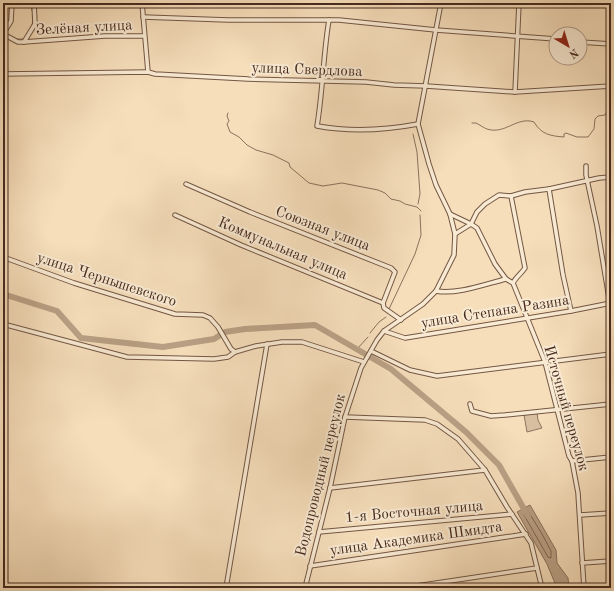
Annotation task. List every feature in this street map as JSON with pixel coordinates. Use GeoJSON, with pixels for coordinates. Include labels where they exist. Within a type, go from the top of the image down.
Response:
{"type":"FeatureCollection","features":[{"type":"Feature","properties":{"kind":"street"},"geometry":{"type":"LineString","coordinates":[[12,3],[11,21],[3,34],[18,42],[24,42],[36,24],[34,3]]}},
{"type":"Feature","properties":{"kind":"street"},"geometry":{"type":"LineString","coordinates":[[142,3],[148,72]]}},
{"type":"Feature","properties":{"kind":"street"},"geometry":{"type":"LineString","coordinates":[[384,331],[423,304],[436,291],[454,255],[455,234],[450,214],[434,178],[418,124],[442,3]]}},
{"type":"Feature","properties":{"kind":"street"},"geometry":{"type":"LineString","coordinates":[[515,92],[519,3]]}},
{"type":"Feature","properties":{"kind":"street"},"geometry":{"type":"LineString","coordinates":[[143,17],[249,21],[329,20],[548,38]]}},
{"type":"Feature","properties":{"kind":"street"},"geometry":{"type":"LineString","coordinates":[[329,20],[326,39],[324,82],[318,126],[333,129],[353,130],[399,128],[418,124]]}},
{"type":"Feature","properties":{"kind":"street","name":"Зелёная улица"},"geometry":{"type":"LineString","coordinates":[[24,42],[105,36],[144,36]]}},
{"type":"Feature","properties":{"kind":"street"},"geometry":{"type":"LineString","coordinates":[[588,43],[611,44]]}},
{"type":"Feature","properties":{"kind":"street","name":"улица Свердлова"},"geometry":{"type":"LineString","coordinates":[[3,74],[148,72],[155,74],[248,79],[366,82],[515,92],[611,86]]}},
{"type":"Feature","properties":{"kind":"street"},"geometry":{"type":"LineString","coordinates":[[586,166],[587,182],[597,226],[610,304]]}},
{"type":"Feature","properties":{"kind":"street"},"geometry":{"type":"LineString","coordinates":[[455,234],[471,224],[477,212],[499,195],[511,196],[525,192],[611,177]]}},
{"type":"Feature","properties":{"kind":"street","name":"Союзная улица"},"geometry":{"type":"LineString","coordinates":[[186,184],[250,212],[391,268],[395,272],[383,303]]}},
{"type":"Feature","properties":{"kind":"street"},"geometry":{"type":"LineString","coordinates":[[549,189],[563,276],[571,311]]}},
{"type":"Feature","properties":{"kind":"street"},"geometry":{"type":"LineString","coordinates":[[450,214],[477,228],[495,264],[506,279],[513,283],[516,277],[522,273],[525,268],[511,196]]}},
{"type":"Feature","properties":{"kind":"street","name":"Коммунальная улица"},"geometry":{"type":"LineString","coordinates":[[175,214],[241,245],[383,303]]}},
{"type":"Feature","properties":{"kind":"street","name":"улица Чернышевского"},"geometry":{"type":"LineString","coordinates":[[3,257],[74,284],[175,314],[203,315],[210,318],[232,350],[235,352]]}},
{"type":"Feature","properties":{"kind":"street"},"geometry":{"type":"LineString","coordinates":[[436,291],[444,293],[506,279]]}},
{"type":"Feature","properties":{"kind":"street","name":"Источный переулок"},"geometry":{"type":"LineString","coordinates":[[513,283],[545,362],[569,456],[572,461],[578,493],[584,588]]}},
{"type":"Feature","properties":{"kind":"street"},"geometry":{"type":"LineString","coordinates":[[383,303],[384,308],[401,320]]}},
{"type":"Feature","properties":{"kind":"street","name":"улица Степана Разина"},"geometry":{"type":"LineString","coordinates":[[384,331],[405,338],[610,304]]}},
{"type":"Feature","properties":{"kind":"street"},"geometry":{"type":"LineString","coordinates":[[3,324],[127,357],[214,359],[228,357],[235,352],[267,344],[302,342],[364,362]]}},
{"type":"Feature","properties":{"kind":"street","name":"Водопроводный переулок"},"geometry":{"type":"LineString","coordinates":[[305,588],[330,488],[345,417],[361,368],[370,351],[384,331]]}},
{"type":"Feature","properties":{"kind":"street"},"geometry":{"type":"LineString","coordinates":[[226,588],[267,344]]}},
{"type":"Feature","properties":{"kind":"street"},"geometry":{"type":"LineString","coordinates":[[370,351],[410,370],[437,376],[527,366],[545,362],[611,354]]}},
{"type":"Feature","properties":{"kind":"street"},"geometry":{"type":"LineString","coordinates":[[470,404],[472,411],[491,416],[611,404]]}},
{"type":"Feature","properties":{"kind":"street"},"geometry":{"type":"LineString","coordinates":[[345,417],[424,420],[437,424],[458,439],[485,470],[526,534],[531,543],[542,588]]}},
{"type":"Feature","properties":{"kind":"street"},"geometry":{"type":"LineString","coordinates":[[572,461],[611,457]]}},
{"type":"Feature","properties":{"kind":"street"},"geometry":{"type":"LineString","coordinates":[[330,488],[485,470]]}},
{"type":"Feature","properties":{"kind":"street","name":"1-я Восточная улица"},"geometry":{"type":"LineString","coordinates":[[319,532],[512,514]]}},
{"type":"Feature","properties":{"kind":"street"},"geometry":{"type":"LineString","coordinates":[[580,515],[611,514]]}},
{"type":"Feature","properties":{"kind":"street","name":"улица Академика Шмидта"},"geometry":{"type":"LineString","coordinates":[[310,566],[526,534]]}},
{"type":"Feature","properties":{"kind":"street"},"geometry":{"type":"LineString","coordinates":[[582,563],[611,561]]}},
{"type":"Feature","properties":{"kind":"street"},"geometry":{"type":"LineString","coordinates":[[403,588],[537,568]]}},
{"type":"Feature","properties":{"kind":"shaded area"},"geometry":{"type":"Polygon","coordinates":[[[537,413],[538,420],[542,428],[527,432],[524,415],[537,413]]]}},
{"type":"Feature","properties":{"kind":"water"},"geometry":{"type":"Polygon","coordinates":[[[530,505],[556,550],[557,563],[568,578],[569,588],[557,588],[547,564],[517,512],[530,505]]]}},
{"type":"Feature","properties":{"kind":"waterway"},"geometry":{"type":"LineString","coordinates":[[30,3],[33,14]]}},
{"type":"Feature","properties":{"kind":"waterway"},"geometry":{"type":"LineString","coordinates":[[32,26],[33,19]]}},
{"type":"Feature","properties":{"kind":"waterway"},"geometry":{"type":"LineString","coordinates":[[3,38],[8,39]]}},
{"type":"Feature","properties":{"kind":"waterway"},"geometry":{"type":"LineString","coordinates":[[17,39],[24,39]]}},
{"type":"Feature","properties":{"kind":"waterway"},"geometry":{"type":"LineString","coordinates":[[472,123],[476,123],[486,129],[500,130],[522,121],[528,121],[534,122],[546,134],[564,137],[564,134],[566,133],[577,137],[588,137],[594,129],[595,119],[598,116],[605,115],[607,111],[611,113]]}},
{"type":"Feature","properties":{"kind":"waterway"},"geometry":{"type":"LineString","coordinates":[[228,113],[227,116],[229,121],[227,124],[230,132],[256,150],[273,155],[289,163],[290,167],[309,183],[323,186],[342,183],[378,190],[385,193],[391,199],[417,207],[421,211]]}},
{"type":"Feature","properties":{"kind":"waterway"},"geometry":{"type":"LineString","coordinates":[[413,134],[417,152],[420,194],[418,204]]}},
{"type":"Feature","properties":{"kind":"waterway"},"geometry":{"type":"LineString","coordinates":[[389,309],[415,254],[421,235],[420,215]]}},
{"type":"Feature","properties":{"kind":"waterway"},"geometry":{"type":"LineString","coordinates":[[3,294],[57,311],[81,338],[163,347],[214,339],[225,332],[245,329],[315,325],[391,369],[466,432],[499,465],[528,516]]}},
{"type":"Feature","properties":{"kind":"waterway"},"geometry":{"type":"LineString","coordinates":[[370,333],[379,322],[386,317]]}},
{"type":"Feature","properties":{"kind":"waterway"},"geometry":{"type":"LineString","coordinates":[[358,348],[368,337]]}}]}
